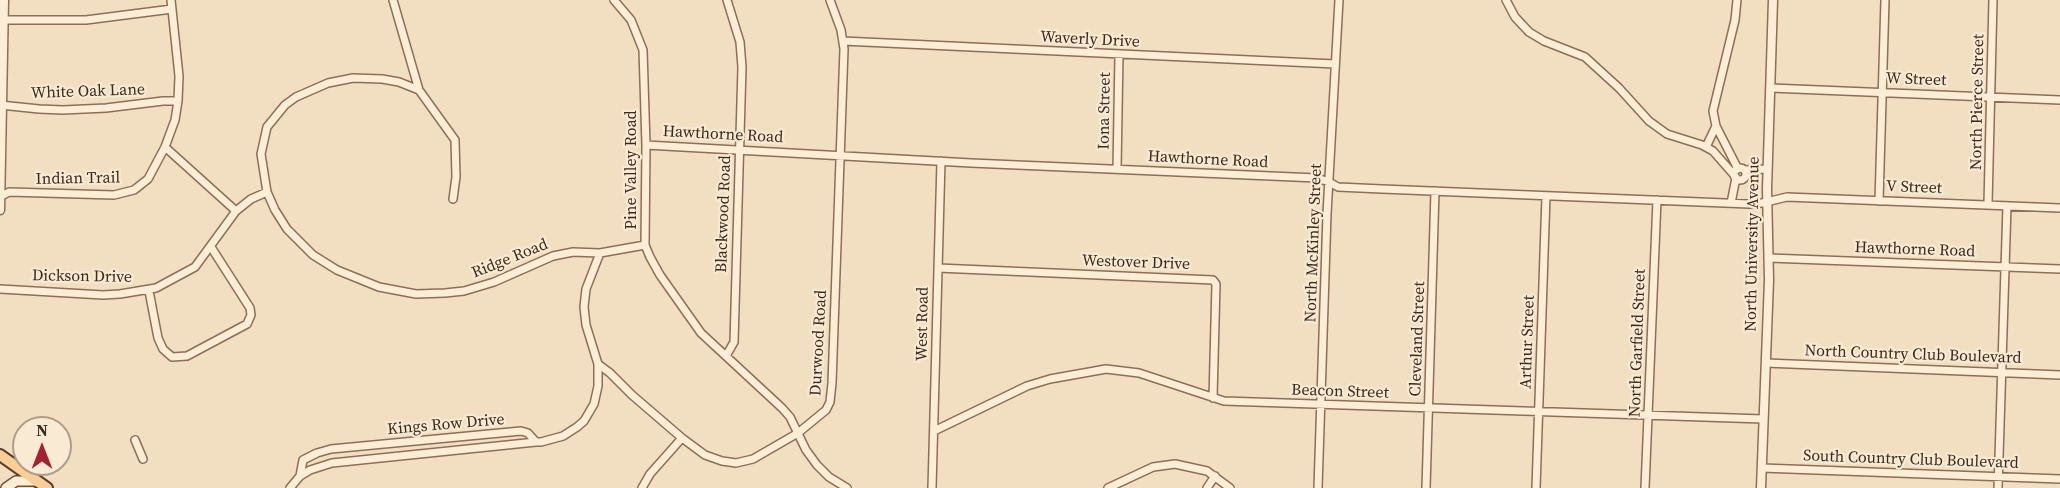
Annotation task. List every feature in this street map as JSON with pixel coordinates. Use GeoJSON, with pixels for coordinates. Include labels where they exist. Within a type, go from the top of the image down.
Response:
{"type":"FeatureCollection","features":[{"type":"Feature","properties":{"kind":"main road"},"geometry":{"type":"LineString","coordinates":[[0,455],[47,488]]}},
{"type":"Feature","properties":{"kind":"main road"},"geometry":{"type":"LineString","coordinates":[[6,488],[16,481],[37,481]]}},
{"type":"Feature","properties":{"kind":"street"},"geometry":{"type":"LineString","coordinates":[[0,210],[4,0]]}},
{"type":"Feature","properties":{"kind":"street","name":"Indian Trail"},"geometry":{"type":"LineString","coordinates":[[0,197],[9,192],[109,195],[128,192],[139,187],[148,179],[165,147],[175,120],[178,101],[179,76],[171,0]]}},
{"type":"Feature","properties":{"kind":"street"},"geometry":{"type":"LineString","coordinates":[[393,0],[419,90],[455,140],[456,177],[453,199]]}},
{"type":"Feature","properties":{"kind":"street","name":"Pine Valley Road"},"geometry":{"type":"LineString","coordinates":[[614,0],[632,20],[643,47],[646,145],[645,245],[655,267],[700,333],[782,408],[790,417],[817,465],[847,488]]}},
{"type":"Feature","properties":{"kind":"street","name":"Blackwood Road"},"geometry":{"type":"LineString","coordinates":[[726,357],[734,342],[741,50],[727,0]]}},
{"type":"Feature","properties":{"kind":"street","name":"Durwood Road"},"geometry":{"type":"LineString","coordinates":[[598,364],[682,438],[710,458],[722,461],[736,463],[753,459],[798,433],[821,416],[828,406],[832,394],[843,42],[830,0]]}},
{"type":"Feature","properties":{"kind":"street","name":"North McKinley Street"},"geometry":{"type":"LineString","coordinates":[[1318,488],[1329,182],[1339,0]]}},
{"type":"Feature","properties":{"kind":"street"},"geometry":{"type":"LineString","coordinates":[[1506,0],[1515,17],[1530,32],[1544,41],[1585,57],[1593,63],[1644,117],[1661,131],[1706,147],[1738,173],[1767,169]]}},
{"type":"Feature","properties":{"kind":"street"},"geometry":{"type":"LineString","coordinates":[[1731,203],[1738,173],[1716,126],[1714,107],[1735,20],[1737,0]]}},
{"type":"Feature","properties":{"kind":"street","name":"North University Avenue"},"geometry":{"type":"LineString","coordinates":[[1761,488],[1766,363],[1767,169],[1773,0]]}},
{"type":"Feature","properties":{"kind":"street"},"geometry":{"type":"LineString","coordinates":[[1879,201],[1885,0]]}},
{"type":"Feature","properties":{"kind":"street","name":"North Pierce Street"},"geometry":{"type":"LineString","coordinates":[[1989,204],[1993,0]]}},
{"type":"Feature","properties":{"kind":"street"},"geometry":{"type":"LineString","coordinates":[[4,20],[86,20],[172,9]]}},
{"type":"Feature","properties":{"kind":"street","name":"Waverly Drive"},"geometry":{"type":"LineString","coordinates":[[843,42],[1335,64]]}},
{"type":"Feature","properties":{"kind":"street","name":"Iona Street"},"geometry":{"type":"LineString","coordinates":[[1117,169],[1119,55]]}},
{"type":"Feature","properties":{"kind":"street","name":"Ridge Road"},"geometry":{"type":"LineString","coordinates":[[419,90],[406,84],[382,79],[352,78],[328,83],[296,98],[278,111],[267,127],[261,159],[267,192],[288,230],[313,255],[345,274],[397,291],[424,294],[464,291],[494,282],[553,256],[573,252],[600,253],[645,245]]}},
{"type":"Feature","properties":{"kind":"street","name":"W Street"},"geometry":{"type":"LineString","coordinates":[[1771,88],[2060,100]]}},
{"type":"Feature","properties":{"kind":"street","name":"White Oak Lane"},"geometry":{"type":"LineString","coordinates":[[1,105],[63,110],[178,101]]}},
{"type":"Feature","properties":{"kind":"street"},"geometry":{"type":"LineString","coordinates":[[1706,147],[1716,126]]}},
{"type":"Feature","properties":{"kind":"street","name":"Hawthorne Road"},"geometry":{"type":"LineString","coordinates":[[646,145],[1317,178],[1338,187],[1749,204],[1767,201]]}},
{"type":"Feature","properties":{"kind":"street"},"geometry":{"type":"LineString","coordinates":[[165,147],[236,211]]}},
{"type":"Feature","properties":{"kind":"street","name":"West Road"},"geometry":{"type":"LineString","coordinates":[[932,488],[941,161]]}},
{"type":"Feature","properties":{"kind":"street","name":"Cleveland Street"},"geometry":{"type":"LineString","coordinates":[[1426,488],[1436,191]]}},
{"type":"Feature","properties":{"kind":"street","name":"Dickson Drive"},"geometry":{"type":"LineString","coordinates":[[0,289],[102,295],[149,291],[189,271],[200,262],[236,211],[251,199],[267,192]]}},
{"type":"Feature","properties":{"kind":"street","name":"Arthur Street"},"geometry":{"type":"LineString","coordinates":[[1536,488],[1546,196]]}},
{"type":"Feature","properties":{"kind":"street","name":"V Street"},"geometry":{"type":"LineString","coordinates":[[1767,201],[1786,197],[2060,208]]}},
{"type":"Feature","properties":{"kind":"street","name":"North Garfield Street"},"geometry":{"type":"LineString","coordinates":[[1645,488],[1657,200]]}},
{"type":"Feature","properties":{"kind":"street"},"geometry":{"type":"LineString","coordinates":[[1998,488],[2007,206]]}},
{"type":"Feature","properties":{"kind":"street"},"geometry":{"type":"LineString","coordinates":[[149,291],[158,338],[163,350],[172,357],[187,356],[247,324],[251,315],[250,308],[211,247]]}},
{"type":"Feature","properties":{"kind":"street"},"geometry":{"type":"LineString","coordinates":[[300,476],[332,463],[536,442],[563,436],[584,421],[597,395],[598,364],[586,325],[584,307],[586,289],[600,253]]}},
{"type":"Feature","properties":{"kind":"street","name":"Hawthorne Road"},"geometry":{"type":"LineString","coordinates":[[1768,258],[2060,269]]}},
{"type":"Feature","properties":{"kind":"street","name":"Westover Drive"},"geometry":{"type":"LineString","coordinates":[[938,268],[1213,280],[1216,284],[1213,398]]}},
{"type":"Feature","properties":{"kind":"street","name":"North Country Club Boulevard"},"geometry":{"type":"LineString","coordinates":[[1766,363],[2060,375]]}},
{"type":"Feature","properties":{"kind":"street","name":"Beacon Street"},"geometry":{"type":"LineString","coordinates":[[934,431],[1027,386],[1050,379],[1106,369],[1138,373],[1229,402],[1763,419]]}},
{"type":"Feature","properties":{"kind":"street","name":"Kings Row Drive"},"geometry":{"type":"LineString","coordinates":[[290,488],[300,476],[303,460],[331,449],[521,431],[528,433],[536,442]]}},
{"type":"Feature","properties":{"kind":"street"},"geometry":{"type":"LineString","coordinates":[[642,488],[650,474],[682,438]]}},
{"type":"Feature","properties":{"kind":"street"},"geometry":{"type":"LineString","coordinates":[[135,440],[143,459]]}},
{"type":"Feature","properties":{"kind":"street"},"geometry":{"type":"LineString","coordinates":[[1108,488],[1143,471],[1175,464],[1197,467],[1215,476],[1230,488]]}},
{"type":"Feature","properties":{"kind":"street","name":"South Country Club Boulevard"},"geometry":{"type":"LineString","coordinates":[[1762,468],[2060,479]]}},
{"type":"Feature","properties":{"kind":"street"},"geometry":{"type":"LineString","coordinates":[[1207,488],[1215,476]]}}]}
